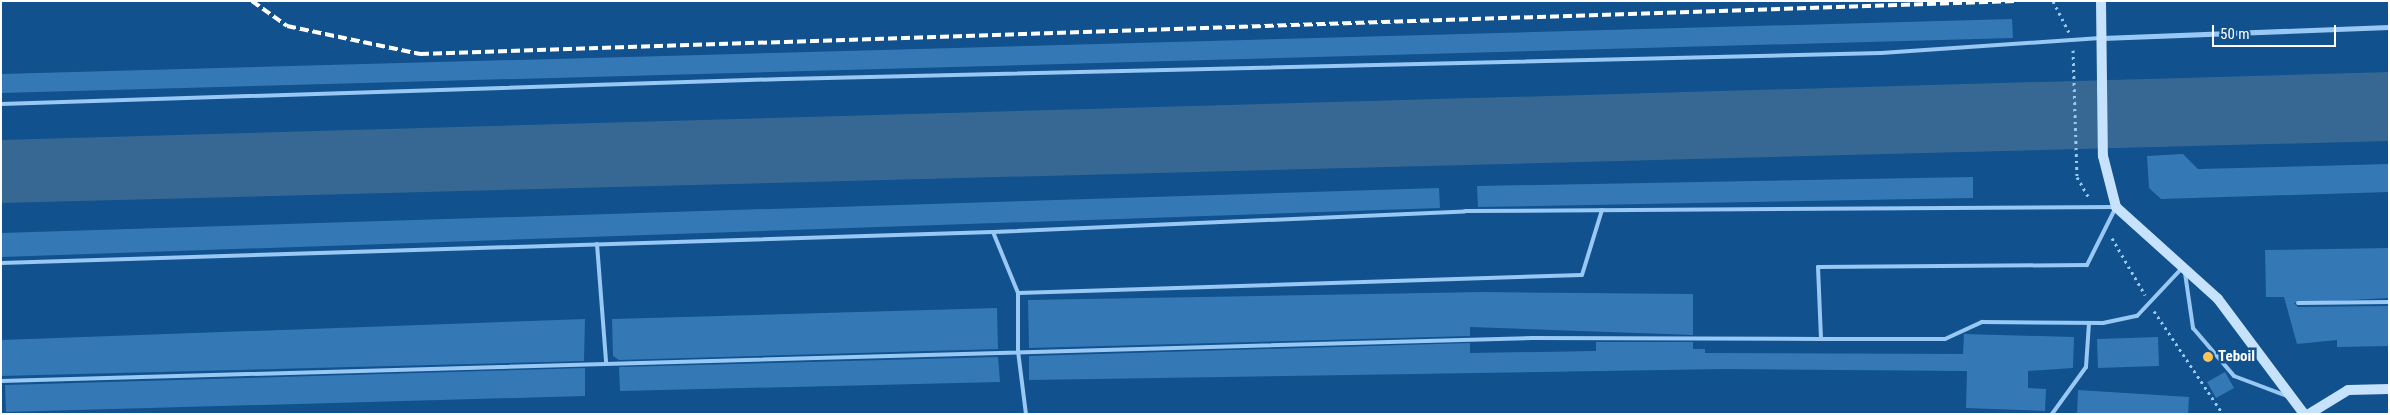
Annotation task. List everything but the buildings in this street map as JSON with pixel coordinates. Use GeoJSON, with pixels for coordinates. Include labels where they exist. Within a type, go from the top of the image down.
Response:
{"type":"FeatureCollection","features":[{"type":"Feature","properties":{"kind":"street"},"geometry":{"type":"LineString","coordinates":[[2101,1],[2102,38],[2100,57],[2103,156],[2116,207],[2184,266],[2218,299],[2304,414]]}},
{"type":"Feature","properties":{"kind":"street"},"geometry":{"type":"LineString","coordinates":[[2102,38],[2389,27]]}},
{"type":"Feature","properties":{"kind":"street"},"geometry":{"type":"LineString","coordinates":[[2309,414],[2348,390],[2389,389]]}},
{"type":"Feature","properties":{"kind":"lane"},"geometry":{"type":"LineString","coordinates":[[1,104],[765,79],[1881,53],[2102,38]]}},
{"type":"Feature","properties":{"kind":"lane"},"geometry":{"type":"LineString","coordinates":[[1,264],[993,232],[1465,211],[2116,207],[2087,265],[1818,268],[1821,339]]}},
{"type":"Feature","properties":{"kind":"lane"},"geometry":{"type":"LineString","coordinates":[[1018,293],[1582,275],[1602,210]]}},
{"type":"Feature","properties":{"kind":"lane"},"geometry":{"type":"LineString","coordinates":[[993,232],[1018,293],[1018,351],[1026,414]]}},
{"type":"Feature","properties":{"kind":"lane"},"geometry":{"type":"LineString","coordinates":[[597,244],[606,362]]}},
{"type":"Feature","properties":{"kind":"lane"},"geometry":{"type":"LineString","coordinates":[[1,381],[606,362],[1532,338],[1946,339],[1982,322],[2089,323],[2137,316],[2184,266]]}},
{"type":"Feature","properties":{"kind":"lane"},"geometry":{"type":"LineString","coordinates":[[2184,266],[2193,328],[2234,376],[2292,398]]}},
{"type":"Feature","properties":{"kind":"lane"},"geometry":{"type":"LineString","coordinates":[[2298,303],[2389,302]]}},
{"type":"Feature","properties":{"kind":"lane"},"geometry":{"type":"LineString","coordinates":[[2052,414],[2086,367],[2089,323]]}},
{"type":"Feature","properties":{"kind":"path"},"geometry":{"type":"LineString","coordinates":[[2073,62],[2077,177],[2094,207]]}},
{"type":"Feature","properties":{"kind":"path"},"geometry":{"type":"LineString","coordinates":[[2106,227],[2149,303],[2223,414]]}},
{"type":"Feature","properties":{"kind":"water"},"geometry":{"type":"Polygon","coordinates":[[[2389,72],[2389,141],[1,203],[1,140],[2389,72]]]}},
{"type":"Feature","properties":{"kind":"railway"},"geometry":{"type":"LineString","coordinates":[[252,1],[287,26],[420,54],[2016,1]]}},
{"type":"Feature","properties":{"kind":"place","name":"Teboil"},"geometry":{"type":"Point","coordinates":[2208,357]}}]}
